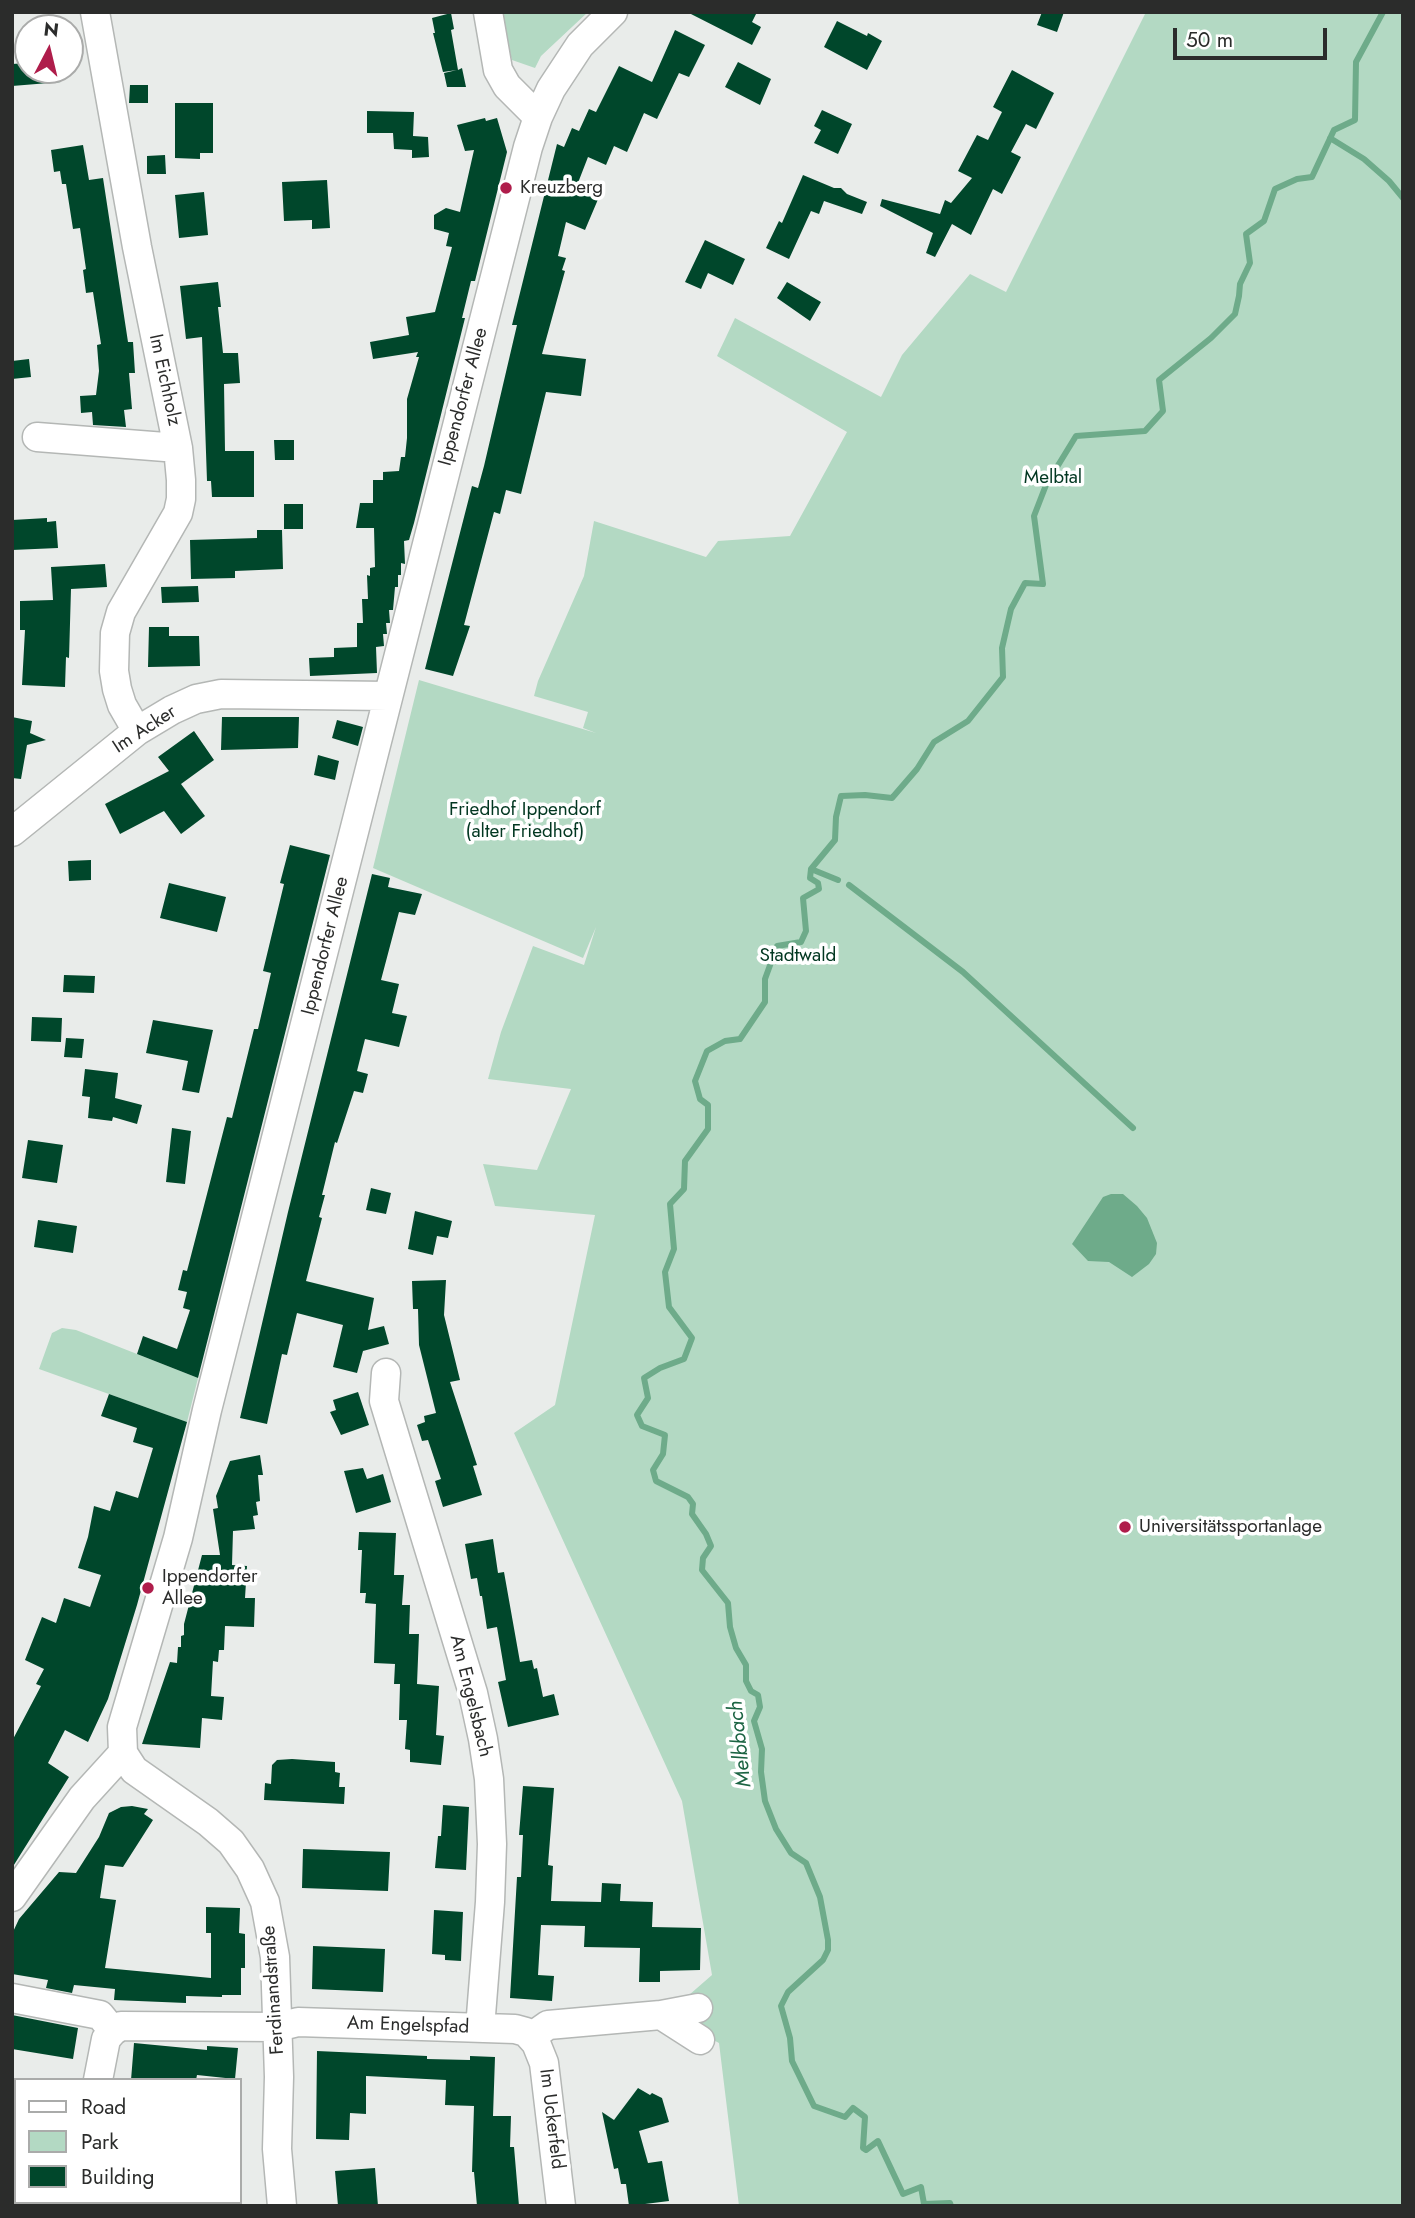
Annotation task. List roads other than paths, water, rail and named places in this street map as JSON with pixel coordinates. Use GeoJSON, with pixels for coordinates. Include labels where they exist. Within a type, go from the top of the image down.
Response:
{"type":"FeatureCollection","features":[{"type":"Feature","properties":{"kind":"street","name":"Im Eichholz"},"geometry":{"type":"LineString","coordinates":[[95,12],[136,247],[178,448],[181,490],[178,513],[121,612],[115,633],[114,671],[117,688],[122,705],[137,731]]}},
{"type":"Feature","properties":{"kind":"street"},"geometry":{"type":"LineString","coordinates":[[488,12],[498,70],[507,86],[538,117]]}},
{"type":"Feature","properties":{"kind":"street","name":"Ippendorfer Allee"},"geometry":{"type":"LineString","coordinates":[[123,1753],[122,1727],[178,1538],[207,1410],[495,279],[513,199],[538,117],[551,89],[580,45],[613,12]]}},
{"type":"Feature","properties":{"kind":"street"},"geometry":{"type":"LineString","coordinates":[[37,438],[178,448]]}},
{"type":"Feature","properties":{"kind":"street","name":"Im Acker"},"geometry":{"type":"LineString","coordinates":[[12,832],[137,731],[196,699],[221,694],[388,696]]}},
{"type":"Feature","properties":{"kind":"street","name":"Am Engelsbach"},"geometry":{"type":"LineString","coordinates":[[386,1373],[384,1401],[473,1693],[489,1779],[492,1832],[490,1902],[480,2028]]}},
{"type":"Feature","properties":{"kind":"street"},"geometry":{"type":"LineString","coordinates":[[12,1896],[82,1798],[123,1753]]}},
{"type":"Feature","properties":{"kind":"street","name":"Ferdinandstraße"},"geometry":{"type":"LineString","coordinates":[[123,1753],[134,1770],[219,1831],[241,1854],[265,1902],[275,1957],[278,2027],[277,2149],[282,2206]]}},
{"type":"Feature","properties":{"kind":"street"},"geometry":{"type":"LineString","coordinates":[[12,1998],[100,2015],[113,2031],[106,2039],[97,2078]]}},
{"type":"Feature","properties":{"kind":"street"},"geometry":{"type":"LineString","coordinates":[[531,2036],[548,2025],[661,2015],[698,2008]]}},
{"type":"Feature","properties":{"kind":"street"},"geometry":{"type":"LineString","coordinates":[[661,2015],[700,2040]]}},
{"type":"Feature","properties":{"kind":"street","name":"Am Engelspfad"},"geometry":{"type":"LineString","coordinates":[[113,2031],[121,2026],[133,2025],[278,2027],[298,2022],[515,2029],[531,2036]]}},
{"type":"Feature","properties":{"kind":"street","name":"Im Uckerfeld"},"geometry":{"type":"LineString","coordinates":[[531,2036],[541,2050],[544,2063],[561,2206]]}},
{"type":"Feature","properties":{"kind":"waterway","name":"Melbbach"},"geometry":{"type":"LineString","coordinates":[[951,2206],[950,2203],[924,2204],[921,2187],[903,2194],[878,2141],[866,2150],[863,2148],[865,2117],[853,2108],[845,2117],[814,2106],[792,2061],[790,2038],[781,2006],[788,1992],[823,1960],[828,1950],[820,1897],[806,1863],[791,1853],[776,1829],[765,1801],[761,1772],[762,1749],[754,1721],[760,1707],[758,1695],[751,1691],[746,1681],[746,1665],[736,1648],[730,1627],[728,1603],[702,1570],[703,1558],[711,1546],[692,1514],[693,1504],[688,1497],[656,1481],[653,1470],[663,1454],[665,1435],[642,1426],[637,1415],[648,1398],[644,1378],[660,1368],[684,1359],[692,1338],[669,1307],[665,1272],[674,1249],[670,1204],[684,1189],[685,1161],[708,1129],[708,1105],[700,1099],[695,1081],[707,1051],[725,1041],[740,1039],[765,1002],[765,979],[777,946],[801,942],[806,931],[803,898],[819,889],[818,883],[810,878],[811,869],[835,840],[836,817],[841,796],[892,798],[917,769],[934,742],[968,721],[1003,677],[1002,648],[1011,609],[1025,583],[1043,584],[1034,516],[1046,485],[1076,436],[1145,431],[1163,411],[1159,380],[1211,338],[1235,314],[1240,284],[1250,263],[1246,234],[1264,221],[1275,189],[1297,179],[1312,177],[1334,130],[1355,120],[1356,62],[1383,12]]}},
{"type":"Feature","properties":{"kind":"waterway"},"geometry":{"type":"LineString","coordinates":[[1330,138],[1364,159],[1389,181],[1403,198]]}},
{"type":"Feature","properties":{"kind":"waterway"},"geometry":{"type":"LineString","coordinates":[[811,869],[838,880]]}},
{"type":"Feature","properties":{"kind":"waterway"},"geometry":{"type":"LineString","coordinates":[[849,885],[963,972],[1133,1128]]}},
{"type":"Feature","properties":{"kind":"place","name":"Kreuzberg"},"geometry":{"type":"Point","coordinates":[506,188]}},
{"type":"Feature","properties":{"kind":"place","name":"Universitätssportanlage"},"geometry":{"type":"Point","coordinates":[1125,1527]}},
{"type":"Feature","properties":{"kind":"place","name":"Ippendorfer Allee"},"geometry":{"type":"Point","coordinates":[148,1588]}},
{"type":"Feature","properties":{"kind":"park label","name":"Melbtal"},"geometry":{"type":"Point","coordinates":[1053,478]}},
{"type":"Feature","properties":{"kind":"park label","name":"Friedhof Ippendorf (alter Friedhof)"},"geometry":{"type":"Point","coordinates":[525,821]}},
{"type":"Feature","properties":{"kind":"park label","name":"Stadtwald"},"geometry":{"type":"Point","coordinates":[798,956]}}]}
